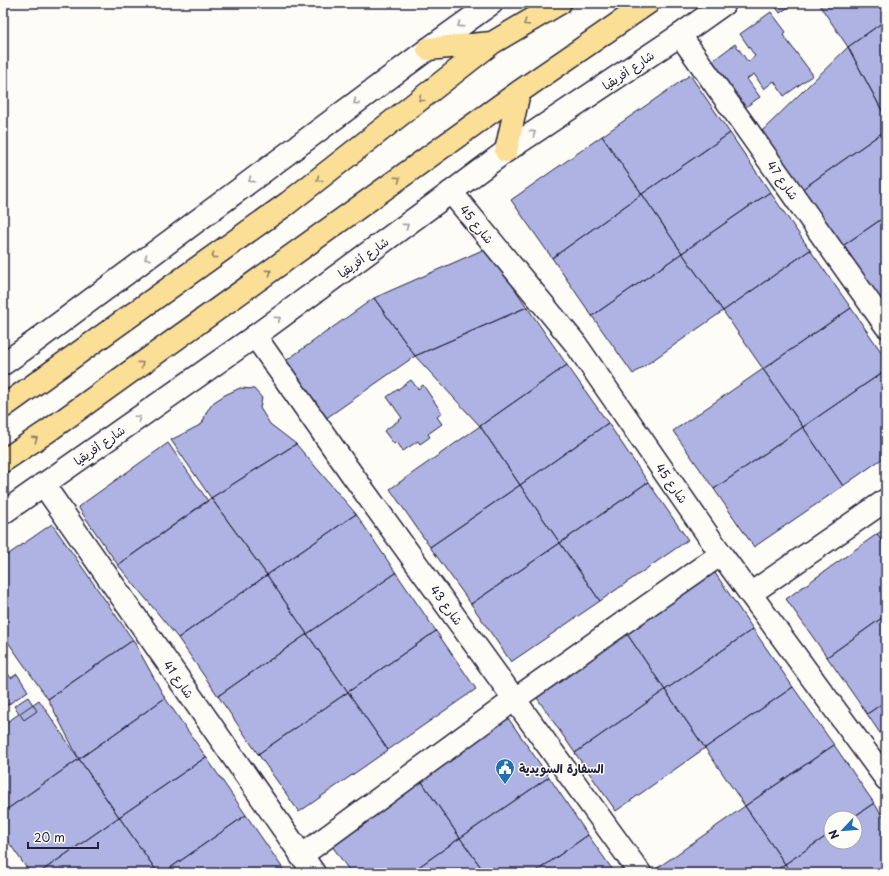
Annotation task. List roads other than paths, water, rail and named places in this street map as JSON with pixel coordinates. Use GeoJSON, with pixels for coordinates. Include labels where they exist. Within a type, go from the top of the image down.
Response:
{"type":"FeatureCollection","features":[{"type":"Feature","properties":{"kind":"highway"},"geometry":{"type":"LineString","coordinates":[[3,407],[288,203],[492,43],[560,3]]}},
{"type":"Feature","properties":{"kind":"highway"},"geometry":{"type":"LineString","coordinates":[[3,461],[48,431],[519,92],[648,3]]}},
{"type":"Feature","properties":{"kind":"highway"},"geometry":{"type":"LineString","coordinates":[[428,49],[492,43]]}},
{"type":"Feature","properties":{"kind":"highway"},"geometry":{"type":"LineString","coordinates":[[506,151],[519,92]]}},
{"type":"Feature","properties":{"kind":"street"},"geometry":{"type":"LineString","coordinates":[[3,364],[492,3]]}},
{"type":"Feature","properties":{"kind":"street","name":"شارع أفريقيا"},"geometry":{"type":"LineString","coordinates":[[3,513],[254,336],[506,151],[680,35],[725,3]]}},
{"type":"Feature","properties":{"kind":"street","name":"شارع 47"},"geometry":{"type":"LineString","coordinates":[[680,35],[886,326]]}},
{"type":"Feature","properties":{"kind":"street","name":"شارع 45"},"geometry":{"type":"LineString","coordinates":[[451,192],[575,343],[721,554],[886,779]]}},
{"type":"Feature","properties":{"kind":"street","name":"شارع 43"},"geometry":{"type":"LineString","coordinates":[[254,336],[640,873]]}},
{"type":"Feature","properties":{"kind":"street"},"geometry":{"type":"LineString","coordinates":[[3,351],[19,350],[33,343]]}},
{"type":"Feature","properties":{"kind":"street","name":"شارع 41"},"geometry":{"type":"LineString","coordinates":[[43,484],[314,873]]}},
{"type":"Feature","properties":{"kind":"street"},"geometry":{"type":"LineString","coordinates":[[750,594],[886,500]]}},
{"type":"Feature","properties":{"kind":"street"},"geometry":{"type":"LineString","coordinates":[[301,856],[515,699],[721,554]]}},
{"type":"Feature","properties":{"kind":"place","name":"السفارة السويدية"},"geometry":{"type":"Point","coordinates":[505,785]}}]}
